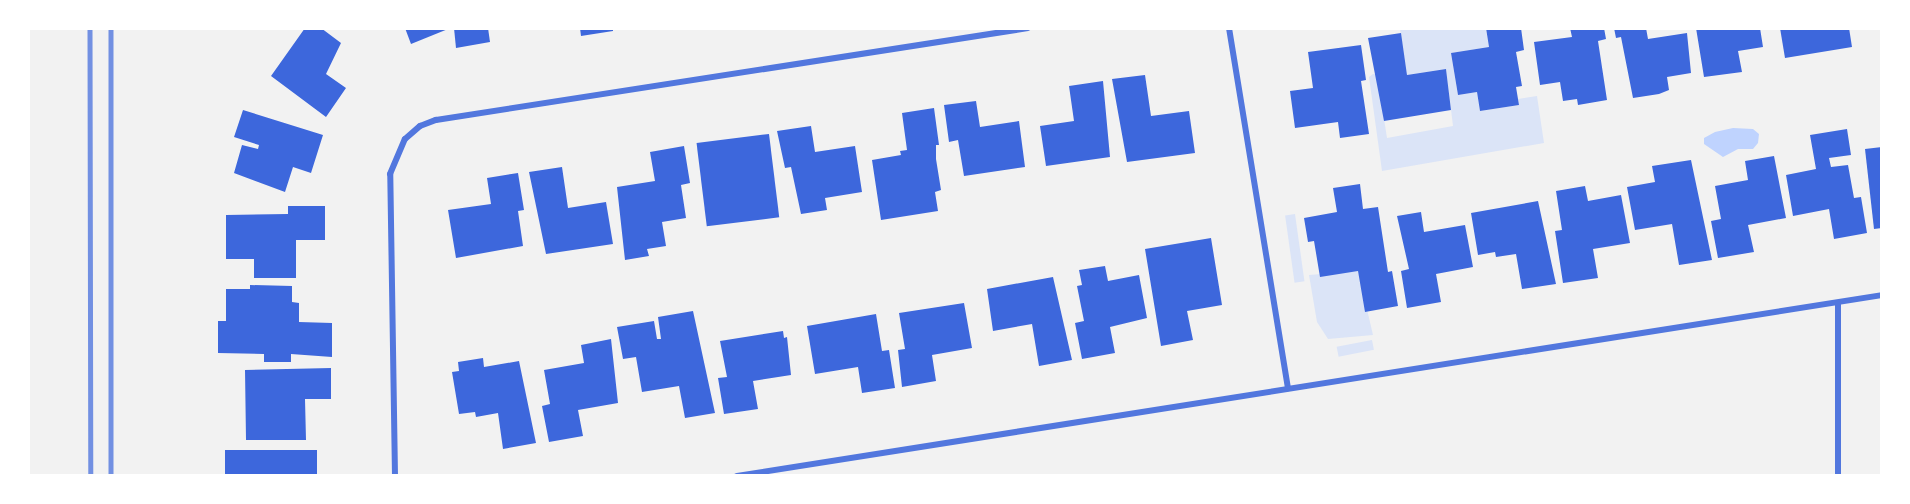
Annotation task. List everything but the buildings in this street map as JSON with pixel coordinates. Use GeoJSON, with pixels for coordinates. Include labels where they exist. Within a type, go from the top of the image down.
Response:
{"type":"FeatureCollection","features":[{"type":"Feature","properties":{"kind":"street"},"geometry":{"type":"LineString","coordinates":[[394,476],[390,174],[405,139],[420,126],[436,120],[1028,28]]}},
{"type":"Feature","properties":{"kind":"street"},"geometry":{"type":"LineString","coordinates":[[1229,28],[1288,388]]}},
{"type":"Feature","properties":{"kind":"street"},"geometry":{"type":"LineString","coordinates":[[737,476],[1288,388],[1838,304],[1881,295]]}},
{"type":"Feature","properties":{"kind":"street"},"geometry":{"type":"LineString","coordinates":[[1838,304],[1838,476]]}},
{"type":"Feature","properties":{"kind":"street"},"geometry":{"type":"LineString","coordinates":[[787,468],[787,476]]}},
{"type":"Feature","properties":{"kind":"shaded area"},"geometry":{"type":"Polygon","coordinates":[[[1400,29],[1486,29],[1489,47],[1451,53],[1458,95],[1477,92],[1480,111],[1519,105],[1518,99],[1537,96],[1544,143],[1382,171],[1369,77],[1373,74],[1377,74],[1387,138],[1453,126],[1446,69],[1407,75],[1400,29]]]}},
{"type":"Feature","properties":{"kind":"shaded area"},"geometry":{"type":"Polygon","coordinates":[[[1295,214],[1304,281],[1295,283],[1285,215],[1295,214]]]}},
{"type":"Feature","properties":{"kind":"shaded area"},"geometry":{"type":"Polygon","coordinates":[[[1358,271],[1373,335],[1328,339],[1317,322],[1309,275],[1358,271]]]}},
{"type":"Feature","properties":{"kind":"shaded area"},"geometry":{"type":"Polygon","coordinates":[[[1372,340],[1374,350],[1339,357],[1337,347],[1372,340]]]}},
{"type":"Feature","properties":{"kind":"water"},"geometry":{"type":"Polygon","coordinates":[[[1733,128],[1753,129],[1759,134],[1758,143],[1753,149],[1738,149],[1723,157],[1704,144],[1704,138],[1715,132],[1733,128]]]}},
{"type":"Feature","properties":{"kind":"railway"},"geometry":{"type":"LineString","coordinates":[[90,28],[91,476]]}},
{"type":"Feature","properties":{"kind":"railway"},"geometry":{"type":"LineString","coordinates":[[111,28],[111,476]]}}]}
